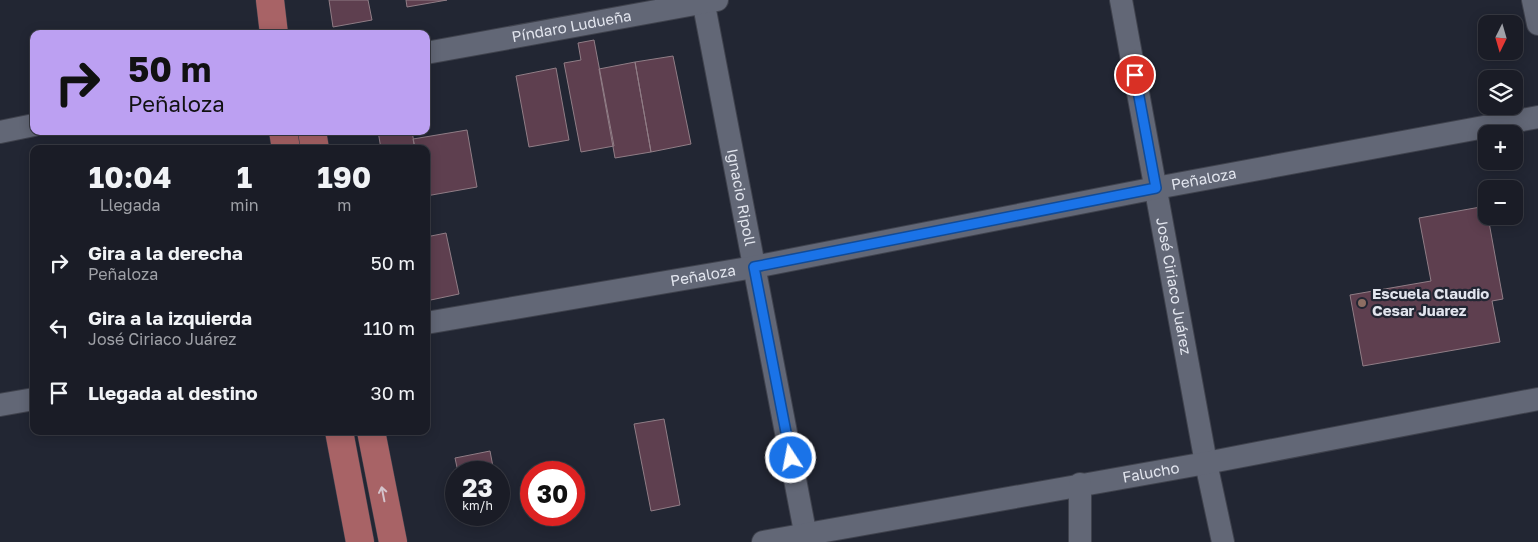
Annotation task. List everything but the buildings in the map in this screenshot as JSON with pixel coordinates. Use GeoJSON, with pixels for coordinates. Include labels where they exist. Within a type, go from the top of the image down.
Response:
{"type":"FeatureCollection","features":[{"type":"Feature","properties":{"kind":"main road"},"geometry":{"type":"LineString","coordinates":[[340,435],[360,542]]}},
{"type":"Feature","properties":{"kind":"main road"},"geometry":{"type":"LineString","coordinates":[[372,435],[393,542]]}},
{"type":"Feature","properties":{"kind":"street","name":"José Ciriaco Juárez"},"geometry":{"type":"LineString","coordinates":[[1122,0],[1206,463],[1223,542]]}},
{"type":"Feature","properties":{"kind":"street"},"geometry":{"type":"LineString","coordinates":[[1533,0],[1538,24]]}},
{"type":"Feature","properties":{"kind":"street","name":"Píndaro Ludueña"},"geometry":{"type":"LineString","coordinates":[[430,52],[708,1]]}},
{"type":"Feature","properties":{"kind":"street","name":"Ignacio Ripoll"},"geometry":{"type":"LineString","coordinates":[[708,1],[754,267],[806,538]]}},
{"type":"Feature","properties":{"kind":"street","name":"Peñaloza"},"geometry":{"type":"LineString","coordinates":[[430,322],[754,267],[1156,188],[1538,116]]}},
{"type":"Feature","properties":{"kind":"street"},"geometry":{"type":"LineString","coordinates":[[0,132],[30,126]]}},
{"type":"Feature","properties":{"kind":"street","name":"Falucho"},"geometry":{"type":"LineString","coordinates":[[763,542],[806,538],[1080,484],[1206,463],[1538,399]]}},
{"type":"Feature","properties":{"kind":"street"},"geometry":{"type":"LineString","coordinates":[[0,406],[30,400]]}},
{"type":"Feature","properties":{"kind":"street"},"geometry":{"type":"LineString","coordinates":[[1080,484],[1080,542]]}},
{"type":"Feature","properties":{"kind":"place","name":"Escuela Claudio Cesar Juarez"},"geometry":{"type":"Point","coordinates":[1362,303]}},
{"type":"Feature","properties":{"kind":"route"},"geometry":{"type":"LineString","coordinates":[[791,458],[754,267],[1156,188],[1135,75]]}}]}
